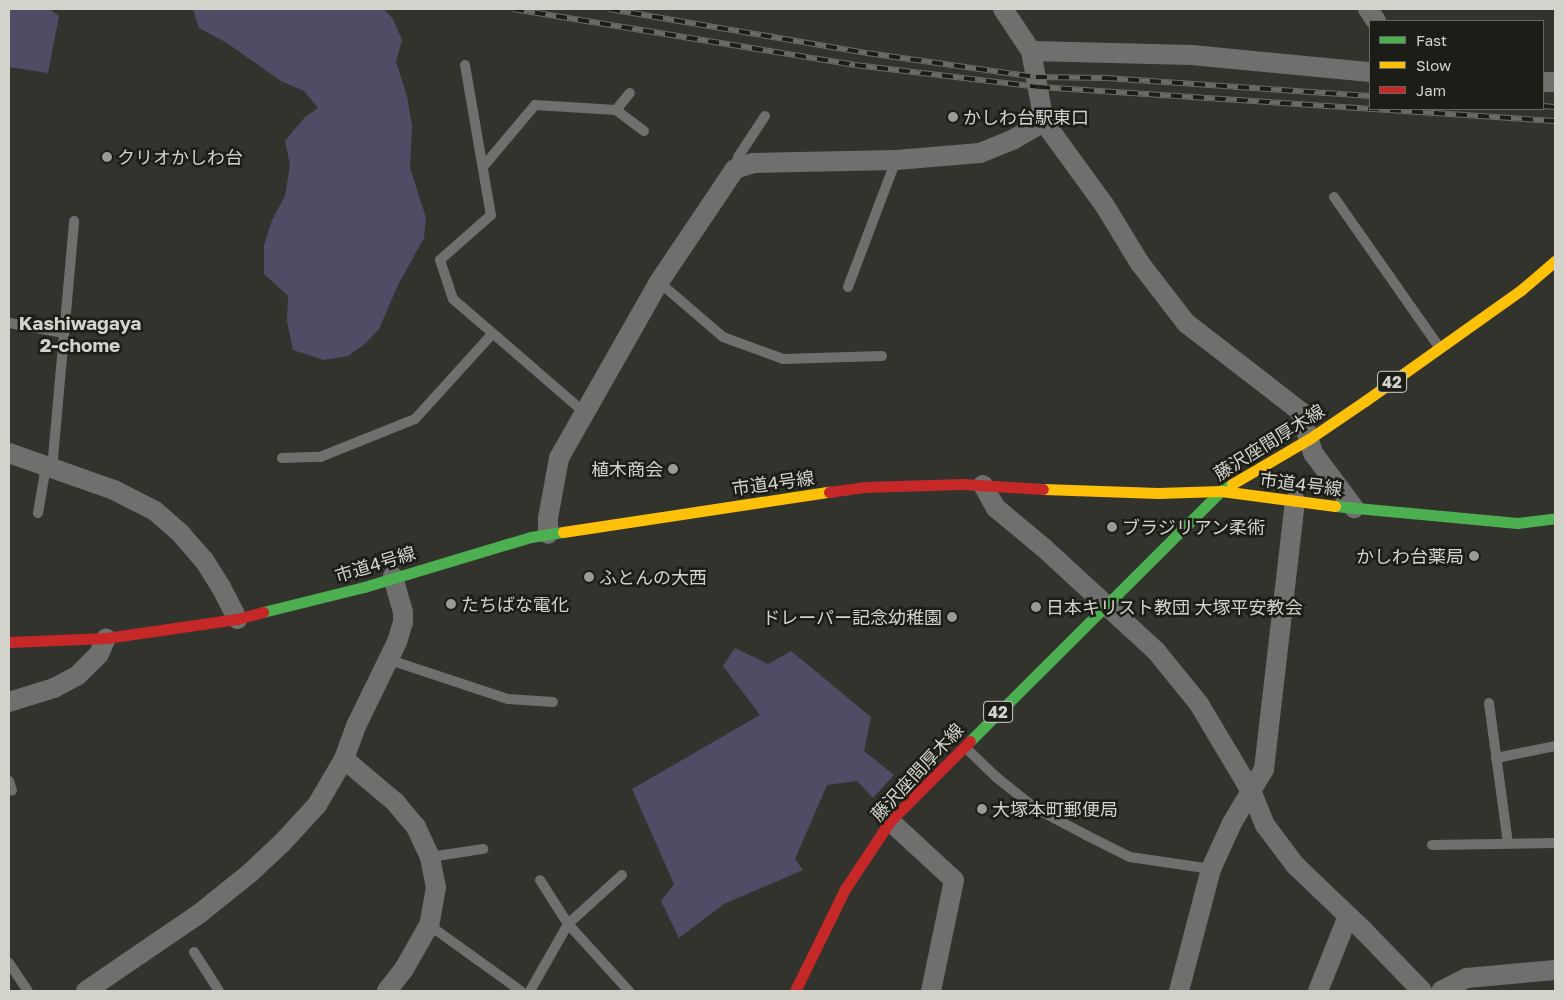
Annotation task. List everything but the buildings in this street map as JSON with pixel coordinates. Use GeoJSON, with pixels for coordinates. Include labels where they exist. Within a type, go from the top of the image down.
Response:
{"type":"FeatureCollection","features":[{"type":"Feature","properties":{"kind":"street"},"geometry":{"type":"LineString","coordinates":[[1003,9],[1031,51],[1044,122],[1105,206],[1139,262],[1186,323],[1300,411],[1313,454],[1354,508]]}},
{"type":"Feature","properties":{"kind":"street"},"geometry":{"type":"LineString","coordinates":[[1368,9],[1375,20]]}},
{"type":"Feature","properties":{"kind":"street"},"geometry":{"type":"LineString","coordinates":[[1031,51],[1192,55],[1369,72]]}},
{"type":"Feature","properties":{"kind":"street"},"geometry":{"type":"LineString","coordinates":[[548,534],[548,518],[559,458],[659,282],[735,169],[752,163],[896,160],[980,153],[1014,139],[1044,122]]}},
{"type":"Feature","properties":{"kind":"street","name":"藤沢座間厚木線"},"geometry":{"type":"LineString","coordinates":[[795,991],[845,889],[890,821],[963,746],[1107,606],[1221,491],[1309,439],[1521,290],[1555,261]]}},
{"type":"Feature","properties":{"kind":"street"},"geometry":{"type":"LineString","coordinates":[[9,454],[114,490],[155,511],[181,534],[204,560],[221,587],[237,619]]}},
{"type":"Feature","properties":{"kind":"street"},"geometry":{"type":"LineString","coordinates":[[983,485],[996,508],[1044,548],[1156,651],[1178,676],[1203,712],[1252,793],[1265,825],[1295,865],[1422,991]]}},
{"type":"Feature","properties":{"kind":"street","name":"市道4号線"},"geometry":{"type":"LineString","coordinates":[[9,642],[106,638],[237,619],[364,587],[393,576],[548,534],[864,487],[983,485],[1075,491],[1158,493],[1221,491],[1354,508],[1517,523],[1555,518]]}},
{"type":"Feature","properties":{"kind":"street"},"geometry":{"type":"LineString","coordinates":[[1179,991],[1211,869],[1232,823],[1252,793],[1264,769],[1295,501]]}},
{"type":"Feature","properties":{"kind":"street"},"geometry":{"type":"LineString","coordinates":[[86,991],[199,914],[250,874],[282,843],[316,805],[344,759],[357,724],[390,660],[403,622],[401,600],[393,576]]}},
{"type":"Feature","properties":{"kind":"street"},"geometry":{"type":"LineString","coordinates":[[9,702],[54,688],[77,676],[99,654],[106,638]]}},
{"type":"Feature","properties":{"kind":"street"},"geometry":{"type":"LineString","coordinates":[[344,759],[395,802],[416,827],[430,857],[436,887],[429,925],[404,969],[387,991]]}},
{"type":"Feature","properties":{"kind":"street"},"geometry":{"type":"LineString","coordinates":[[890,821],[954,880],[931,991]]}},
{"type":"Feature","properties":{"kind":"street"},"geometry":{"type":"LineString","coordinates":[[1318,991],[1348,916]]}},
{"type":"Feature","properties":{"kind":"street"},"geometry":{"type":"LineString","coordinates":[[1441,991],[1467,978],[1555,970]]}},
{"type":"Feature","properties":{"kind":"lane"},"geometry":{"type":"LineString","coordinates":[[465,65],[491,215],[440,260],[453,299],[585,412]]}},
{"type":"Feature","properties":{"kind":"lane"},"geometry":{"type":"LineString","coordinates":[[616,110],[630,94]]}},
{"type":"Feature","properties":{"kind":"lane"},"geometry":{"type":"LineString","coordinates":[[483,167],[535,105],[616,110],[644,131]]}},
{"type":"Feature","properties":{"kind":"lane"},"geometry":{"type":"LineString","coordinates":[[735,169],[738,157],[765,116]]}},
{"type":"Feature","properties":{"kind":"lane"},"geometry":{"type":"LineString","coordinates":[[848,287],[896,160]]}},
{"type":"Feature","properties":{"kind":"lane"},"geometry":{"type":"LineString","coordinates":[[1334,198],[1440,348]]}},
{"type":"Feature","properties":{"kind":"lane"},"geometry":{"type":"LineString","coordinates":[[38,513],[49,468],[74,222]]}},
{"type":"Feature","properties":{"kind":"lane"},"geometry":{"type":"LineString","coordinates":[[659,282],[723,338],[783,359],[882,356]]}},
{"type":"Feature","properties":{"kind":"lane"},"geometry":{"type":"LineString","coordinates":[[9,323],[64,333]]}},
{"type":"Feature","properties":{"kind":"lane"},"geometry":{"type":"LineString","coordinates":[[282,458],[320,458],[416,419],[492,334]]}},
{"type":"Feature","properties":{"kind":"lane"},"geometry":{"type":"LineString","coordinates":[[390,660],[508,699],[553,702]]}},
{"type":"Feature","properties":{"kind":"lane"},"geometry":{"type":"LineString","coordinates":[[1489,703],[1508,844]]}},
{"type":"Feature","properties":{"kind":"lane"},"geometry":{"type":"LineString","coordinates":[[963,746],[996,777],[1035,808],[1130,857],[1211,869]]}},
{"type":"Feature","properties":{"kind":"lane"},"geometry":{"type":"LineString","coordinates":[[1496,758],[1555,746]]}},
{"type":"Feature","properties":{"kind":"lane"},"geometry":{"type":"LineString","coordinates":[[1432,845],[1555,843]]}},
{"type":"Feature","properties":{"kind":"lane"},"geometry":{"type":"LineString","coordinates":[[430,857],[483,849]]}},
{"type":"Feature","properties":{"kind":"lane"},"geometry":{"type":"LineString","coordinates":[[530,991],[568,924],[622,875]]}},
{"type":"Feature","properties":{"kind":"lane"},"geometry":{"type":"LineString","coordinates":[[540,880],[568,924],[629,991]]}},
{"type":"Feature","properties":{"kind":"lane"},"geometry":{"type":"LineString","coordinates":[[429,925],[521,991]]}},
{"type":"Feature","properties":{"kind":"lane"},"geometry":{"type":"LineString","coordinates":[[194,952],[219,991]]}},
{"type":"Feature","properties":{"kind":"lane"},"geometry":{"type":"LineString","coordinates":[[9,963],[28,991]]}},
{"type":"Feature","properties":{"kind":"shaded area"},"geometry":{"type":"Polygon","coordinates":[[[9,9],[49,9],[59,16],[48,73],[9,67],[9,9]]]}},
{"type":"Feature","properties":{"kind":"shaded area"},"geometry":{"type":"Polygon","coordinates":[[[193,9],[384,9],[393,19],[402,40],[396,62],[407,96],[412,126],[410,168],[426,218],[424,238],[398,285],[379,329],[365,344],[348,356],[324,360],[293,350],[287,321],[288,296],[264,274],[264,245],[272,220],[285,196],[290,165],[285,141],[305,117],[318,108],[304,91],[281,81],[227,43],[199,28],[193,9]]]}},
{"type":"Feature","properties":{"kind":"shaded area"},"geometry":{"type":"Polygon","coordinates":[[[735,648],[768,664],[791,651],[871,717],[864,751],[894,775],[873,798],[857,781],[827,785],[795,859],[803,870],[724,904],[679,938],[661,901],[674,884],[632,789],[760,715],[723,666],[735,648]]]}},
{"type":"Feature","properties":{"kind":"railway"},"geometry":{"type":"LineString","coordinates":[[513,9],[855,65],[1039,87],[1369,109]]}},
{"type":"Feature","properties":{"kind":"railway"},"geometry":{"type":"LineString","coordinates":[[609,9],[867,53],[1036,77],[1106,78],[1369,96]]}},
{"type":"Feature","properties":{"kind":"railway"},"geometry":{"type":"LineString","coordinates":[[1544,106],[1555,107]]}},
{"type":"Feature","properties":{"kind":"railway"},"geometry":{"type":"LineString","coordinates":[[1388,110],[1555,121]]}},
{"type":"Feature","properties":{"kind":"traffic: fast"},"geometry":{"type":"LineString","coordinates":[[970,741],[1221,491],[1232,484]]}},
{"type":"Feature","properties":{"kind":"traffic: fast"},"geometry":{"type":"LineString","coordinates":[[1335,506],[1517,523],[1555,518]]}},
{"type":"Feature","properties":{"kind":"traffic: fast"},"geometry":{"type":"LineString","coordinates":[[263,612],[364,587],[531,537],[563,532]]}},
{"type":"Feature","properties":{"kind":"traffic: slow"},"geometry":{"type":"LineString","coordinates":[[1232,484],[1309,439],[1365,401],[1521,290],[1555,261]]}},
{"type":"Feature","properties":{"kind":"traffic: slow"},"geometry":{"type":"LineString","coordinates":[[1043,489],[1158,493],[1221,491],[1335,506]]}},
{"type":"Feature","properties":{"kind":"traffic: slow"},"geometry":{"type":"LineString","coordinates":[[563,532],[829,492]]}},
{"type":"Feature","properties":{"kind":"traffic: jam"},"geometry":{"type":"LineString","coordinates":[[829,492],[864,487],[963,484],[1043,489]]}},
{"type":"Feature","properties":{"kind":"traffic: jam"},"geometry":{"type":"LineString","coordinates":[[9,642],[106,638],[237,619],[263,612]]}},
{"type":"Feature","properties":{"kind":"traffic: jam"},"geometry":{"type":"LineString","coordinates":[[795,991],[845,889],[890,821],[970,741]]}},
{"type":"Feature","properties":{"kind":"place","name":"かしわ台駅東口"},"geometry":{"type":"Point","coordinates":[953,117]}},
{"type":"Feature","properties":{"kind":"place","name":"クリオかしわ台"},"geometry":{"type":"Point","coordinates":[107,157]}},
{"type":"Feature","properties":{"kind":"place","name":"植木商会"},"geometry":{"type":"Point","coordinates":[673,469]}},
{"type":"Feature","properties":{"kind":"place","name":"ブラジリアン柔術"},"geometry":{"type":"Point","coordinates":[1112,527]}},
{"type":"Feature","properties":{"kind":"place","name":"かしわ台薬局"},"geometry":{"type":"Point","coordinates":[1474,556]}},
{"type":"Feature","properties":{"kind":"place","name":"ふとんの大西"},"geometry":{"type":"Point","coordinates":[589,577]}},
{"type":"Feature","properties":{"kind":"place","name":"たちばな電化"},"geometry":{"type":"Point","coordinates":[451,604]}},
{"type":"Feature","properties":{"kind":"place","name":"日本キリスト教団 大塚平安教会"},"geometry":{"type":"Point","coordinates":[1036,607]}},
{"type":"Feature","properties":{"kind":"place","name":"ドレーパー記念幼稚園"},"geometry":{"type":"Point","coordinates":[952,617]}},
{"type":"Feature","properties":{"kind":"place","name":"大塚本町郵便局"},"geometry":{"type":"Point","coordinates":[982,809]}},
{"type":"Feature","properties":{"kind":"district","name":"Kashiwagaya 2-chome"},"geometry":{"type":"Point","coordinates":[80,334]}}]}
